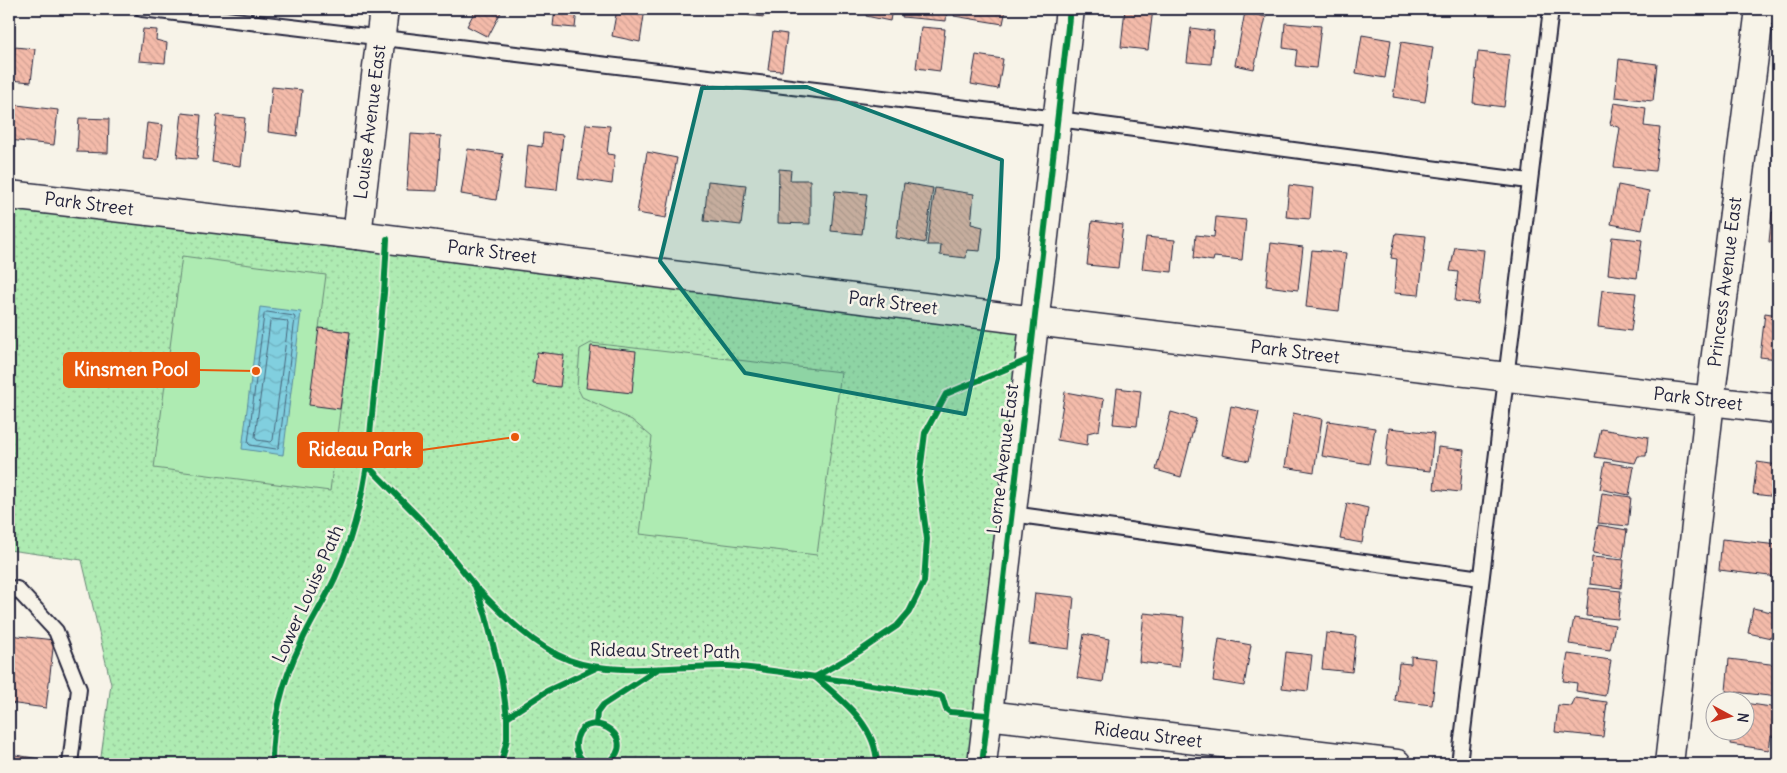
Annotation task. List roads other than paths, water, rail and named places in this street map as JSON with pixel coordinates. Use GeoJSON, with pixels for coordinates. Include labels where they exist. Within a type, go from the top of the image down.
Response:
{"type":"FeatureCollection","features":[{"type":"Feature","properties":{"kind":"street","name":"Louise Avenue East"},"geometry":{"type":"LineString","coordinates":[[357,235],[384,9]]}},
{"type":"Feature","properties":{"kind":"street","name":"Lorne Avenue East"},"geometry":{"type":"LineString","coordinates":[[982,764],[1070,9]]}},
{"type":"Feature","properties":{"kind":"street"},"geometry":{"type":"LineString","coordinates":[[1761,9],[1778,11]]}},
{"type":"Feature","properties":{"kind":"street","name":"Princess Avenue East"},"geometry":{"type":"LineString","coordinates":[[1669,764],[1710,401],[1761,9]]}},
{"type":"Feature","properties":{"kind":"street","name":"Park Street"},"geometry":{"type":"LineString","coordinates":[[9,195],[357,235],[1034,321],[1778,409]]}},
{"type":"Feature","properties":{"kind":"street","name":"Rideau Street"},"geometry":{"type":"LineString","coordinates":[[988,716],[1397,764]]}},
{"type":"Feature","properties":{"kind":"lane"},"geometry":{"type":"LineString","coordinates":[[142,9],[1058,119],[1529,181]]}},
{"type":"Feature","properties":{"kind":"lane"},"geometry":{"type":"LineString","coordinates":[[1459,764],[1551,9]]}},
{"type":"Feature","properties":{"kind":"lane"},"geometry":{"type":"LineString","coordinates":[[1012,514],[1481,578]]}},
{"type":"Feature","properties":{"kind":"lane"},"geometry":{"type":"LineString","coordinates":[[9,588],[17,589],[56,631],[79,689],[70,764]]}},
{"type":"Feature","properties":{"kind":"water"},"geometry":{"type":"Polygon","coordinates":[[[260,307],[301,312],[283,455],[242,449],[260,307]]]}},
{"type":"Feature","properties":{"kind":"place","name":"Kinsmen Pool"},"geometry":{"type":"Point","coordinates":[256,371]}},
{"type":"Feature","properties":{"kind":"place","name":"Rideau Park"},"geometry":{"type":"Point","coordinates":[515,437]}}]}
